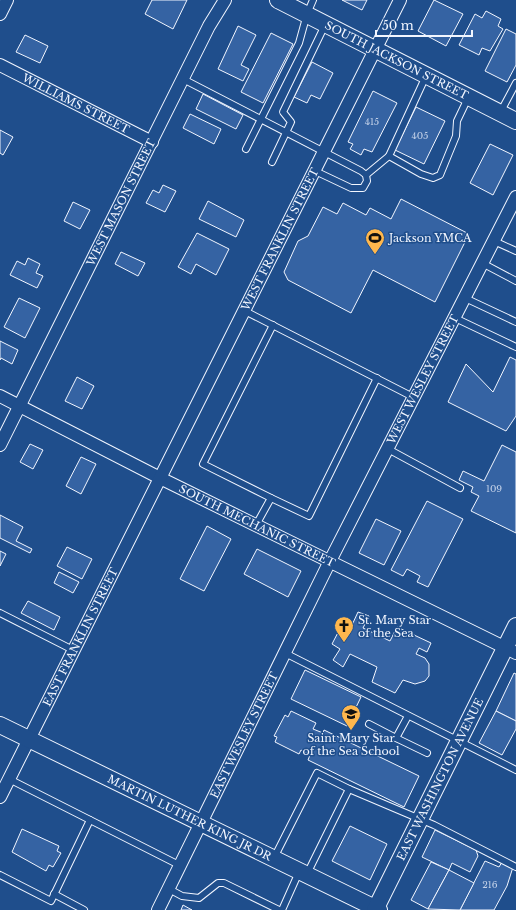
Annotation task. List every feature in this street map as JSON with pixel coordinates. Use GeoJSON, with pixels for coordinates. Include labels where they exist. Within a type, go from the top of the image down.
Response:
{"type":"FeatureCollection","features":[{"type":"Feature","properties":{"kind":"main road","name":"SOUTH JACKSON STREET"},"geometry":{"type":"LineString","coordinates":[[278,0],[310,7],[326,24],[516,120]]}},
{"type":"Feature","properties":{"kind":"main road","name":"EAST WASHINGTON AVENUE"},"geometry":{"type":"LineString","coordinates":[[376,909],[459,741],[510,651],[516,626]]}},
{"type":"Feature","properties":{"kind":"main road","name":"MARTIN LUTHER KING JR DR"},"geometry":{"type":"LineString","coordinates":[[0,725],[201,822],[376,909]]}},
{"type":"Feature","properties":{"kind":"street"},"geometry":{"type":"LineString","coordinates":[[0,14],[7,0]]}},
{"type":"Feature","properties":{"kind":"street","name":"WEST MASON STREET"},"geometry":{"type":"LineString","coordinates":[[0,445],[209,26],[226,0]]}},
{"type":"Feature","properties":{"kind":"street","name":"WEST FRANKLIN STREET"},"geometry":{"type":"LineString","coordinates":[[160,478],[322,152],[400,0]]}},
{"type":"Feature","properties":{"kind":"street","name":"WILLIAMS STREET"},"geometry":{"type":"LineString","coordinates":[[0,65],[152,142]]}},
{"type":"Feature","properties":{"kind":"street","name":"WEST WESLEY STREET"},"geometry":{"type":"LineString","coordinates":[[330,561],[415,398],[516,197]]}},
{"type":"Feature","properties":{"kind":"street","name":"SOUTH MECHANIC STREET"},"geometry":{"type":"LineString","coordinates":[[0,396],[160,478],[510,651]]}},
{"type":"Feature","properties":{"kind":"street","name":"EAST FRANKLIN STREET"},"geometry":{"type":"LineString","coordinates":[[0,797],[75,651],[160,478]]}},
{"type":"Feature","properties":{"kind":"street","name":"EAST WESLEY STREET"},"geometry":{"type":"LineString","coordinates":[[158,910],[330,561]]}},
{"type":"Feature","properties":{"kind":"lane"},"geometry":{"type":"LineString","coordinates":[[246,149],[299,43],[310,7]]}},
{"type":"Feature","properties":{"kind":"lane"},"geometry":{"type":"LineString","coordinates":[[272,162],[291,122],[283,112],[326,24]]}},
{"type":"Feature","properties":{"kind":"lane"},"geometry":{"type":"LineString","coordinates":[[366,175],[389,156],[426,75]]}},
{"type":"Feature","properties":{"kind":"lane"},"geometry":{"type":"LineString","coordinates":[[183,79],[262,119],[366,175]]}},
{"type":"Feature","properties":{"kind":"lane"},"geometry":{"type":"LineString","coordinates":[[500,112],[516,83]]}},
{"type":"Feature","properties":{"kind":"lane"},"geometry":{"type":"LineString","coordinates":[[389,156],[421,174],[433,178],[440,175],[456,136],[457,121],[469,96]]}},
{"type":"Feature","properties":{"kind":"lane"},"geometry":{"type":"LineString","coordinates":[[313,170],[351,188],[359,189],[364,188],[367,180],[366,175]]}},
{"type":"Feature","properties":{"kind":"lane"},"geometry":{"type":"LineString","coordinates":[[494,240],[516,251]]}},
{"type":"Feature","properties":{"kind":"lane"},"geometry":{"type":"LineString","coordinates":[[482,264],[516,281]]}},
{"type":"Feature","properties":{"kind":"lane"},"geometry":{"type":"LineString","coordinates":[[465,298],[516,322]]}},
{"type":"Feature","properties":{"kind":"lane"},"geometry":{"type":"LineString","coordinates":[[243,310],[415,398]]}},
{"type":"Feature","properties":{"kind":"lane"},"geometry":{"type":"LineString","coordinates":[[455,318],[516,348]]}},
{"type":"Feature","properties":{"kind":"lane"},"geometry":{"type":"LineString","coordinates":[[273,325],[203,464],[309,516],[377,378]]}},
{"type":"Feature","properties":{"kind":"lane"},"geometry":{"type":"LineString","coordinates":[[388,450],[460,488]]}},
{"type":"Feature","properties":{"kind":"lane"},"geometry":{"type":"LineString","coordinates":[[256,525],[271,498]]}},
{"type":"Feature","properties":{"kind":"lane"},"geometry":{"type":"LineString","coordinates":[[0,613],[75,651]]}},
{"type":"Feature","properties":{"kind":"lane"},"geometry":{"type":"LineString","coordinates":[[285,652],[516,770]]}},
{"type":"Feature","properties":{"kind":"lane"},"geometry":{"type":"LineString","coordinates":[[396,738],[408,716]]}},
{"type":"Feature","properties":{"kind":"lane"},"geometry":{"type":"LineString","coordinates":[[368,724],[427,753]]}},
{"type":"Feature","properties":{"kind":"lane"},"geometry":{"type":"LineString","coordinates":[[274,858],[317,773],[349,789],[420,819],[516,867]]}},
{"type":"Feature","properties":{"kind":"lane"},"geometry":{"type":"LineString","coordinates":[[9,779],[181,866]]}},
{"type":"Feature","properties":{"kind":"lane"},"geometry":{"type":"LineString","coordinates":[[169,889],[182,896],[199,898],[218,883],[224,883],[280,910],[349,789]]}},
{"type":"Feature","properties":{"kind":"lane"},"geometry":{"type":"LineString","coordinates":[[0,875],[51,901],[90,820]]}},
{"type":"Feature","properties":{"kind":"lane"},"geometry":{"type":"LineString","coordinates":[[54,894],[84,910]]}},
{"type":"Feature","properties":{"kind":"building"},"geometry":{"type":"Polygon","coordinates":[[[152,0],[187,0],[173,29],[145,14],[152,0]]]}},
{"type":"Feature","properties":{"kind":"building"},"geometry":{"type":"Polygon","coordinates":[[[342,0],[367,0],[362,10],[342,0]]]}},
{"type":"Feature","properties":{"kind":"building"},"geometry":{"type":"Polygon","coordinates":[[[434,0],[463,14],[446,46],[418,31],[434,0]]]}},
{"type":"Feature","properties":{"kind":"building"},"geometry":{"type":"Polygon","coordinates":[[[486,11],[501,19],[498,26],[503,29],[490,51],[482,48],[479,55],[459,45],[475,14],[482,18],[486,11]]]}},
{"type":"Feature","properties":{"kind":"building"},"geometry":{"type":"Polygon","coordinates":[[[238,26],[256,35],[241,65],[249,69],[243,81],[218,69],[238,26]]]}},
{"type":"Feature","properties":{"kind":"building"},"geometry":{"type":"Polygon","coordinates":[[[506,29],[516,34],[516,65],[507,82],[485,71],[506,29]]]}},
{"type":"Feature","properties":{"kind":"building"},"geometry":{"type":"Polygon","coordinates":[[[271,33],[293,44],[263,103],[241,92],[271,33]]]}},
{"type":"Feature","properties":{"kind":"building"},"geometry":{"type":"Polygon","coordinates":[[[25,35],[48,46],[40,63],[16,52],[25,35]]]}},
{"type":"Feature","properties":{"kind":"building"},"geometry":{"type":"Polygon","coordinates":[[[312,62],[333,73],[320,99],[311,95],[307,103],[294,97],[312,62]]]}},
{"type":"Feature","properties":{"kind":"building"},"geometry":{"type":"Polygon","coordinates":[[[373,91],[397,103],[372,152],[364,149],[361,155],[350,149],[353,144],[348,142],[373,91]]]}},
{"type":"Feature","properties":{"kind":"building"},"geometry":{"type":"Polygon","coordinates":[[[203,94],[243,115],[236,129],[196,109],[203,94]]]}},
{"type":"Feature","properties":{"kind":"building"},"geometry":{"type":"Polygon","coordinates":[[[416,107],[445,121],[424,164],[395,150],[416,107]]]}},
{"type":"Feature","properties":{"kind":"building"},"geometry":{"type":"Polygon","coordinates":[[[190,114],[221,129],[214,144],[183,128],[190,114]]]}},
{"type":"Feature","properties":{"kind":"building"},"geometry":{"type":"Polygon","coordinates":[[[0,130],[13,137],[3,155],[0,153],[0,130]]]}},
{"type":"Feature","properties":{"kind":"building"},"geometry":{"type":"Polygon","coordinates":[[[490,144],[513,155],[493,195],[470,183],[490,144]]]}},
{"type":"Feature","properties":{"kind":"building"},"geometry":{"type":"Polygon","coordinates":[[[163,185],[176,191],[165,212],[146,203],[153,190],[159,193],[163,185]]]}},
{"type":"Feature","properties":{"kind":"building","name":"Jackson YMCA"},"geometry":{"type":"Polygon","coordinates":[[[401,199],[469,234],[435,302],[373,270],[351,313],[288,280],[284,272],[298,241],[308,236],[323,207],[337,214],[343,203],[366,215],[370,208],[391,219],[401,199]]]}},
{"type":"Feature","properties":{"kind":"building"},"geometry":{"type":"Polygon","coordinates":[[[208,201],[244,220],[236,237],[199,219],[208,201]]]}},
{"type":"Feature","properties":{"kind":"building"},"geometry":{"type":"Polygon","coordinates":[[[73,202],[90,210],[80,229],[64,221],[73,202]]]}},
{"type":"Feature","properties":{"kind":"building"},"geometry":{"type":"Polygon","coordinates":[[[197,233],[229,249],[216,275],[196,264],[191,274],[178,267],[197,233]]]}},
{"type":"Feature","properties":{"kind":"building"},"geometry":{"type":"Polygon","coordinates":[[[121,252],[145,263],[138,276],[115,264],[121,252]]]}},
{"type":"Feature","properties":{"kind":"building"},"geometry":{"type":"Polygon","coordinates":[[[28,258],[40,264],[36,273],[43,276],[37,288],[10,275],[17,261],[25,265],[28,258]]]}},
{"type":"Feature","properties":{"kind":"building"},"geometry":{"type":"Polygon","coordinates":[[[19,298],[40,308],[25,338],[4,327],[19,298]]]}},
{"type":"Feature","properties":{"kind":"building"},"geometry":{"type":"Polygon","coordinates":[[[0,341],[18,350],[12,364],[1,358],[0,360],[0,341]]]}},
{"type":"Feature","properties":{"kind":"building"},"geometry":{"type":"Polygon","coordinates":[[[510,357],[516,360],[516,416],[506,431],[448,402],[466,364],[493,392],[510,357]]]}},
{"type":"Feature","properties":{"kind":"building"},"geometry":{"type":"Polygon","coordinates":[[[77,377],[94,386],[82,409],[65,401],[77,377]]]}},
{"type":"Feature","properties":{"kind":"building"},"geometry":{"type":"Polygon","coordinates":[[[30,444],[43,450],[33,469],[20,462],[30,444]]]}},
{"type":"Feature","properties":{"kind":"building"},"geometry":{"type":"Polygon","coordinates":[[[502,445],[516,452],[516,533],[471,511],[479,496],[471,492],[473,487],[459,480],[463,471],[484,481],[502,445]]]}},
{"type":"Feature","properties":{"kind":"building"},"geometry":{"type":"Polygon","coordinates":[[[81,457],[96,464],[81,494],[66,486],[81,457]]]}},
{"type":"Feature","properties":{"kind":"building"},"geometry":{"type":"Polygon","coordinates":[[[427,501],[463,519],[428,587],[417,582],[420,576],[407,569],[403,576],[391,570],[427,501]]]}},
{"type":"Feature","properties":{"kind":"building"},"geometry":{"type":"Polygon","coordinates":[[[0,515],[23,527],[16,541],[32,549],[30,553],[0,538],[0,515]]]}},
{"type":"Feature","properties":{"kind":"building"},"geometry":{"type":"Polygon","coordinates":[[[376,519],[401,531],[384,565],[359,553],[376,519]]]}},
{"type":"Feature","properties":{"kind":"building"},"geometry":{"type":"Polygon","coordinates":[[[207,526],[231,539],[204,591],[180,579],[207,526]]]}},
{"type":"Feature","properties":{"kind":"building"},"geometry":{"type":"Polygon","coordinates":[[[67,547],[92,559],[82,579],[57,566],[67,547]]]}},
{"type":"Feature","properties":{"kind":"building"},"geometry":{"type":"Polygon","coordinates":[[[257,549],[301,571],[288,597],[244,574],[257,549]]]}},
{"type":"Feature","properties":{"kind":"building"},"geometry":{"type":"Polygon","coordinates":[[[0,551],[6,554],[0,566],[0,551]]]}},
{"type":"Feature","properties":{"kind":"building"},"geometry":{"type":"Polygon","coordinates":[[[59,572],[79,582],[73,593],[54,583],[59,572]]]}},
{"type":"Feature","properties":{"kind":"building"},"geometry":{"type":"Polygon","coordinates":[[[28,601],[60,617],[54,630],[21,613],[28,601]]]}},
{"type":"Feature","properties":{"kind":"building"},"geometry":{"type":"Polygon","coordinates":[[[358,612],[369,616],[363,628],[390,641],[397,627],[431,643],[427,652],[419,648],[416,654],[425,658],[429,664],[429,676],[425,681],[415,684],[403,680],[395,693],[372,682],[377,667],[350,654],[343,667],[333,660],[340,649],[332,644],[344,621],[352,625],[358,612]]]}},
{"type":"Feature","properties":{"kind":"building"},"geometry":{"type":"Polygon","coordinates":[[[305,670],[361,697],[347,726],[291,699],[305,670]]]}},
{"type":"Feature","properties":{"kind":"building"},"geometry":{"type":"Polygon","coordinates":[[[514,673],[516,674],[516,721],[496,711],[514,673]]]}},
{"type":"Feature","properties":{"kind":"building"},"geometry":{"type":"Polygon","coordinates":[[[291,711],[316,723],[313,729],[323,733],[324,730],[419,776],[404,807],[308,760],[310,755],[301,750],[299,754],[275,742],[277,737],[274,736],[285,715],[288,717],[291,711]]]}},
{"type":"Feature","properties":{"kind":"building"},"geometry":{"type":"Polygon","coordinates":[[[496,711],[516,721],[516,729],[502,755],[479,743],[496,711]]]}},
{"type":"Feature","properties":{"kind":"building"},"geometry":{"type":"Polygon","coordinates":[[[350,826],[387,844],[370,880],[332,861],[350,826]]]}},
{"type":"Feature","properties":{"kind":"building"},"geometry":{"type":"Polygon","coordinates":[[[22,829],[59,846],[57,851],[61,853],[53,867],[49,865],[46,871],[12,852],[22,829]]]}},
{"type":"Feature","properties":{"kind":"building"},"geometry":{"type":"Polygon","coordinates":[[[435,830],[476,850],[478,856],[470,872],[452,863],[449,870],[422,857],[435,830]]]}},
{"type":"Feature","properties":{"kind":"building"},"geometry":{"type":"Polygon","coordinates":[[[485,861],[499,867],[502,862],[513,867],[507,886],[494,910],[460,910],[485,861]]]}},
{"type":"Feature","properties":{"kind":"building"},"geometry":{"type":"Polygon","coordinates":[[[431,862],[449,870],[428,909],[411,900],[431,862]]]}},
{"type":"Feature","properties":{"kind":"building"},"geometry":{"type":"Polygon","coordinates":[[[449,870],[474,883],[460,910],[428,909],[449,870]]]}},
{"type":"Feature","properties":{"kind":"building"},"geometry":{"type":"Polygon","coordinates":[[[183,905],[192,910],[181,910],[183,905]]]}},
{"type":"Feature","properties":{"kind":"place","name":"Jackson YMCA"},"geometry":{"type":"Point","coordinates":[375,255]}},
{"type":"Feature","properties":{"kind":"place","name":"St. Mary Star of the Sea"},"geometry":{"type":"Point","coordinates":[344,643]}},
{"type":"Feature","properties":{"kind":"place","name":"Saint Mary Star of the Sea School"},"geometry":{"type":"Point","coordinates":[351,731]}}]}
